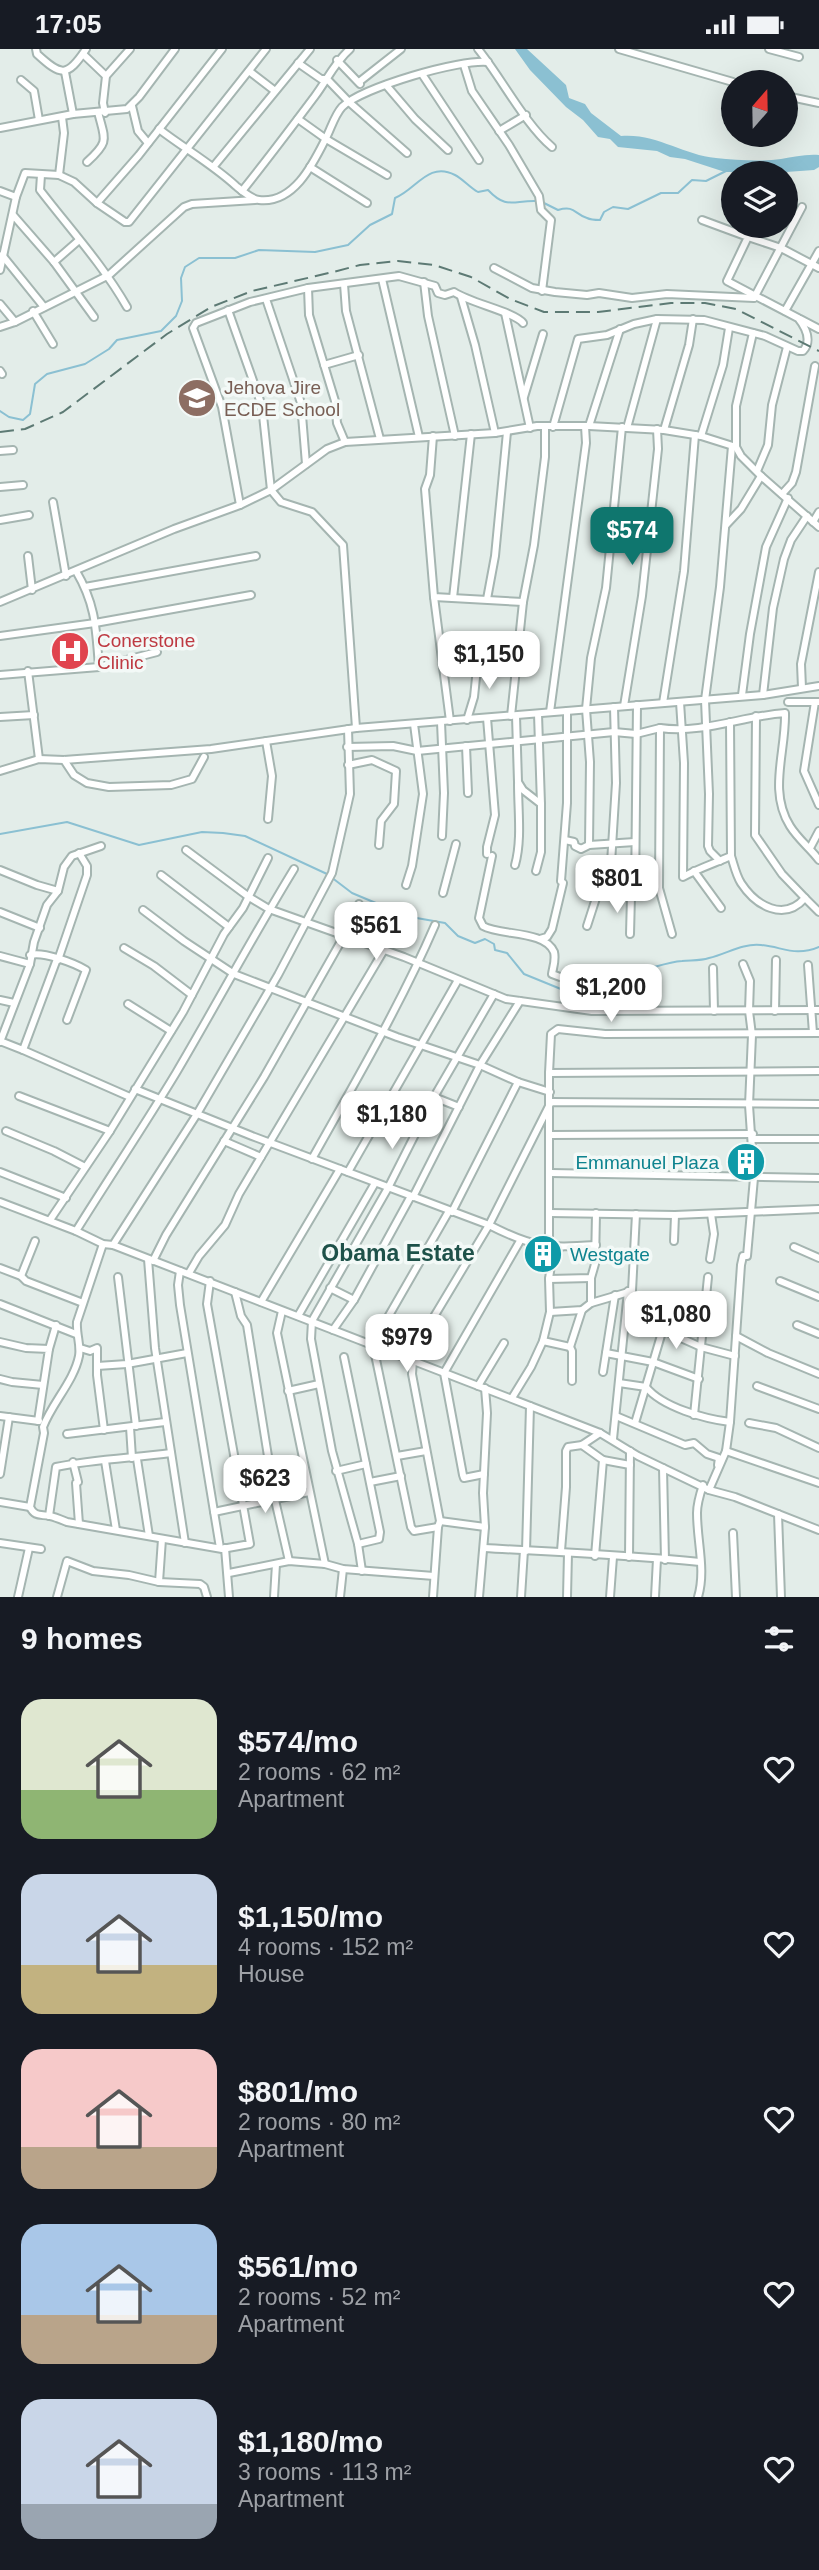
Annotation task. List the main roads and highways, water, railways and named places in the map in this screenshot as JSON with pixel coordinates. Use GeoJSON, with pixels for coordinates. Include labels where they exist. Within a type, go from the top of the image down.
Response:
{"type":"FeatureCollection","features":[{"type":"Feature","properties":{"kind":"water"},"geometry":{"type":"Polygon","coordinates":[[[515,49],[527,49],[566,85],[569,98],[585,104],[591,113],[621,136],[646,138],[716,158],[765,160],[819,155],[819,167],[798,171],[798,161],[721,161],[721,171],[657,151],[618,147],[610,139],[598,137],[530,70],[515,49]]]}},
{"type":"Feature","properties":{"kind":"waterway"},"geometry":{"type":"LineString","coordinates":[[0,411],[9,417],[23,420],[30,414],[35,384],[47,374],[85,364],[109,349],[117,340],[161,331],[176,316],[182,301],[181,278],[185,267],[199,258],[235,258],[259,250],[315,252],[348,245],[370,225],[392,214],[395,198],[423,178],[437,172],[455,175],[478,192],[488,190],[506,202],[537,201]]}},
{"type":"Feature","properties":{"kind":"waterway"},"geometry":{"type":"LineString","coordinates":[[542,202],[558,210],[571,209],[589,219],[600,220],[604,212],[613,207],[628,209],[661,193],[678,193],[692,180],[706,181],[721,174]]}},
{"type":"Feature","properties":{"kind":"waterway"},"geometry":{"type":"LineString","coordinates":[[0,834],[67,822],[139,845],[202,832],[223,833],[245,836],[327,874]]}},
{"type":"Feature","properties":{"kind":"waterway"},"geometry":{"type":"LineString","coordinates":[[331,877],[352,893],[383,906],[394,914],[445,923],[458,936],[475,943],[485,939],[494,944],[495,950],[507,953],[524,974],[578,996],[594,993],[603,981],[613,976],[671,963],[706,959],[747,946],[761,945],[796,951],[819,947]]}},
{"type":"Feature","properties":{"kind":"railway"},"geometry":{"type":"LineString","coordinates":[[0,432],[25,429],[63,412],[167,334],[211,307],[252,291],[360,265],[398,261],[434,265],[471,277],[510,299],[544,312],[598,312],[671,303],[705,303],[736,309],[819,351]]}},
{"type":"Feature","properties":{"kind":"place","name":"Jehova Jire ECDE School"},"geometry":{"type":"Point","coordinates":[197,398]}},
{"type":"Feature","properties":{"kind":"place","name":"Conerstone Clinic"},"geometry":{"type":"Point","coordinates":[70,651]}},
{"type":"Feature","properties":{"kind":"place","name":"Emmanuel Plaza"},"geometry":{"type":"Point","coordinates":[746,1162]}},
{"type":"Feature","properties":{"kind":"place","name":"Westgate"},"geometry":{"type":"Point","coordinates":[543,1254]}},
{"type":"Feature","properties":{"kind":"district","name":"Obama Estate"},"geometry":{"type":"Point","coordinates":[398,1253]}}]}
